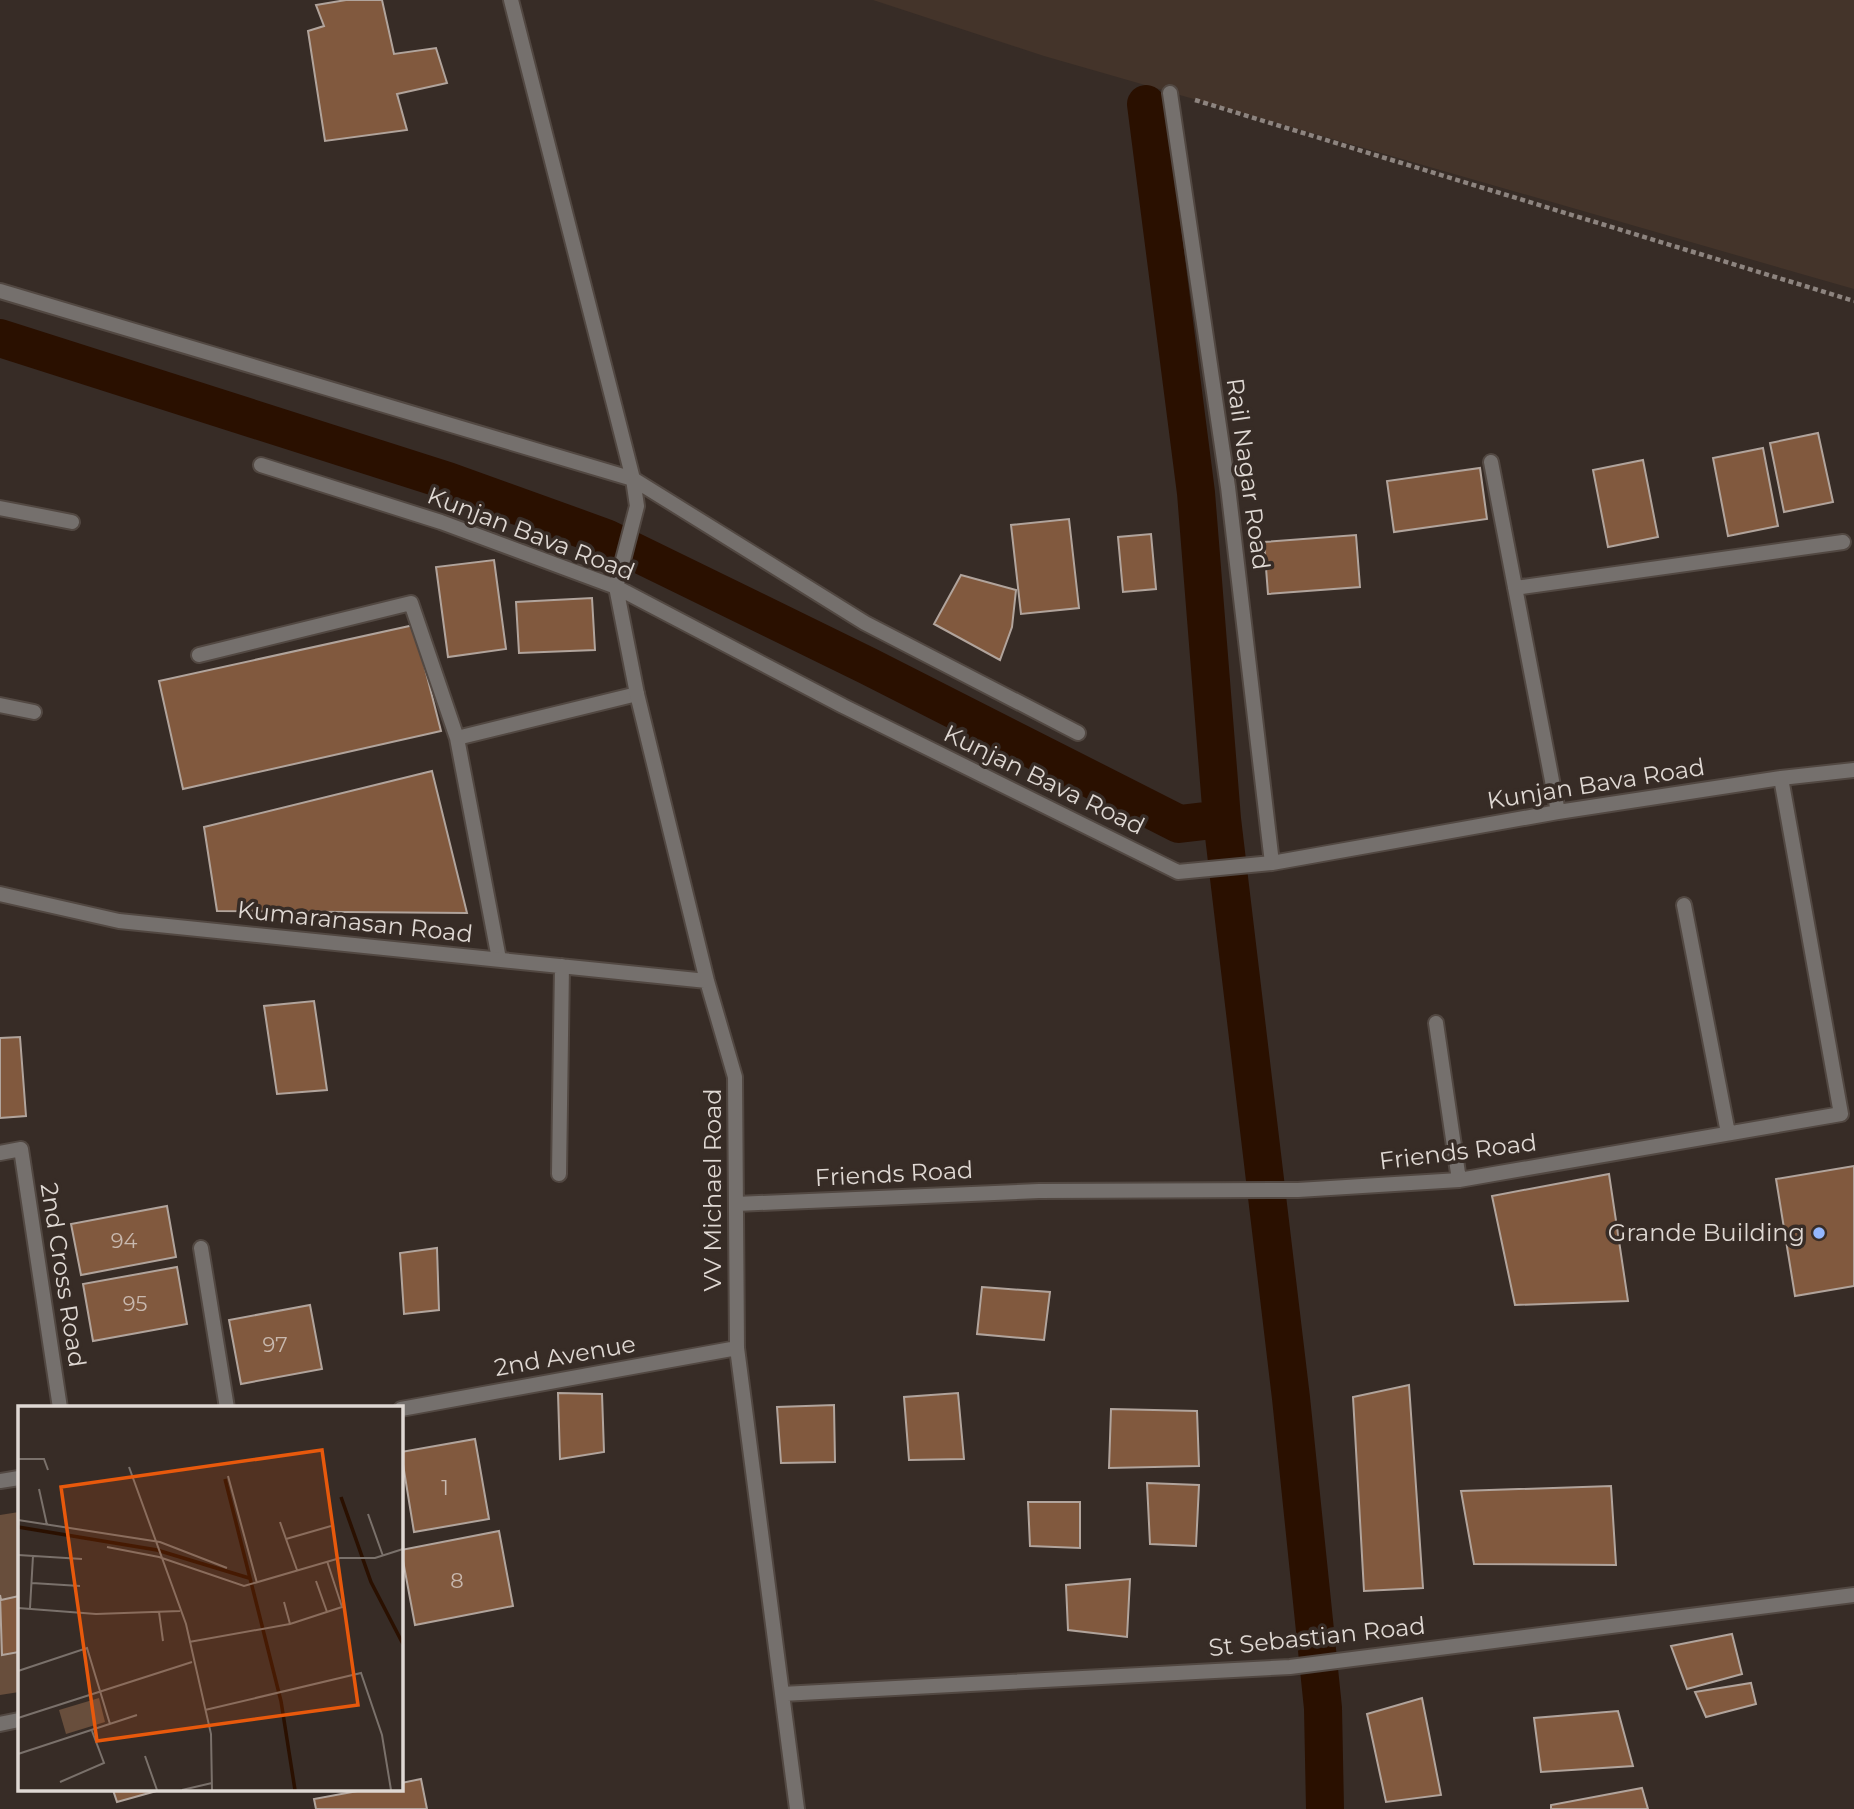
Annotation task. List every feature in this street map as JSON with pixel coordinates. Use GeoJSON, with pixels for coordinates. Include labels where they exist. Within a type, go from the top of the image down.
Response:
{"type":"FeatureCollection","features":[{"type":"Feature","properties":{"kind":"street"},"geometry":{"type":"LineString","coordinates":[[511,0],[633,479],[637,506],[617,584]]}},
{"type":"Feature","properties":{"kind":"street","name":"Rail Nagar Road"},"geometry":{"type":"LineString","coordinates":[[1170,93],[1228,486],[1272,863]]}},
{"type":"Feature","properties":{"kind":"street"},"geometry":{"type":"LineString","coordinates":[[0,291],[186,344],[633,479],[865,624],[1078,733]]}},
{"type":"Feature","properties":{"kind":"street"},"geometry":{"type":"LineString","coordinates":[[1491,462],[1558,812]]}},
{"type":"Feature","properties":{"kind":"street","name":"Kunjan Bava Road"},"geometry":{"type":"LineString","coordinates":[[261,465],[441,522],[617,584],[831,699],[1178,872],[1272,863],[1558,812],[1781,778],[1854,770]]}},
{"type":"Feature","properties":{"kind":"street"},"geometry":{"type":"LineString","coordinates":[[0,508],[72,522]]}},
{"type":"Feature","properties":{"kind":"street"},"geometry":{"type":"LineString","coordinates":[[1515,588],[1843,542]]}},
{"type":"Feature","properties":{"kind":"street","name":"VV Michael Road"},"geometry":{"type":"LineString","coordinates":[[617,584],[637,694],[707,981],[735,1077],[737,1348],[797,1809]]}},
{"type":"Feature","properties":{"kind":"street"},"geometry":{"type":"LineString","coordinates":[[198,656],[411,603],[457,738],[499,960]]}},
{"type":"Feature","properties":{"kind":"street"},"geometry":{"type":"LineString","coordinates":[[457,738],[637,694]]}},
{"type":"Feature","properties":{"kind":"street"},"geometry":{"type":"LineString","coordinates":[[0,705],[34,712]]}},
{"type":"Feature","properties":{"kind":"street","name":"Friends Road"},"geometry":{"type":"LineString","coordinates":[[736,1204],[1039,1191],[1298,1190],[1459,1180],[1841,1114],[1781,778]]}},
{"type":"Feature","properties":{"kind":"street","name":"Kumaranasan Road"},"geometry":{"type":"LineString","coordinates":[[0,894],[119,921],[707,981]]}},
{"type":"Feature","properties":{"kind":"street"},"geometry":{"type":"LineString","coordinates":[[1684,905],[1728,1133]]}},
{"type":"Feature","properties":{"kind":"street"},"geometry":{"type":"LineString","coordinates":[[559,1174],[562,966]]}},
{"type":"Feature","properties":{"kind":"street"},"geometry":{"type":"LineString","coordinates":[[1436,1023],[1459,1180]]}},
{"type":"Feature","properties":{"kind":"street","name":"2nd Cross Road"},"geometry":{"type":"LineString","coordinates":[[0,1153],[21,1149],[60,1406]]}},
{"type":"Feature","properties":{"kind":"street"},"geometry":{"type":"LineString","coordinates":[[201,1248],[227,1406]]}},
{"type":"Feature","properties":{"kind":"street","name":"2nd Avenue"},"geometry":{"type":"LineString","coordinates":[[402,1409],[737,1348]]}},
{"type":"Feature","properties":{"kind":"street"},"geometry":{"type":"LineString","coordinates":[[0,1481],[18,1478]]}},
{"type":"Feature","properties":{"kind":"street","name":"St Sebastian Road"},"geometry":{"type":"LineString","coordinates":[[782,1694],[1296,1666],[1854,1595]]}},
{"type":"Feature","properties":{"kind":"street"},"geometry":{"type":"LineString","coordinates":[[0,1724],[18,1720]]}},
{"type":"Feature","properties":{"kind":"path"},"geometry":{"type":"LineString","coordinates":[[1170,93],[1854,301]]}},
{"type":"Feature","properties":{"kind":"shaded area"},"geometry":{"type":"Polygon","coordinates":[[[873,0],[1854,0],[1854,289],[1044,56],[873,0]]]}},
{"type":"Feature","properties":{"kind":"shaded area"},"geometry":{"type":"Polygon","coordinates":[[[18,1512],[18,1692],[0,1695],[0,1515],[18,1512]]]}},
{"type":"Feature","properties":{"kind":"building"},"geometry":{"type":"Polygon","coordinates":[[[346,0],[382,0],[394,54],[436,48],[447,83],[397,94],[407,130],[325,141],[308,31],[324,26],[316,5],[346,0]]]}},
{"type":"Feature","properties":{"kind":"building"},"geometry":{"type":"Polygon","coordinates":[[[1818,433],[1833,502],[1784,512],[1770,443],[1818,433]]]}},
{"type":"Feature","properties":{"kind":"building"},"geometry":{"type":"Polygon","coordinates":[[[1763,448],[1778,526],[1728,536],[1713,458],[1763,448]]]}},
{"type":"Feature","properties":{"kind":"building"},"geometry":{"type":"Polygon","coordinates":[[[1643,460],[1658,537],[1608,547],[1593,470],[1643,460]]]}},
{"type":"Feature","properties":{"kind":"building"},"geometry":{"type":"Polygon","coordinates":[[[1480,468],[1487,519],[1394,532],[1387,481],[1480,468]]]}},
{"type":"Feature","properties":{"kind":"building"},"geometry":{"type":"Polygon","coordinates":[[[1069,519],[1079,608],[1021,614],[1011,525],[1069,519]]]}},
{"type":"Feature","properties":{"kind":"building"},"geometry":{"type":"Polygon","coordinates":[[[1151,534],[1156,589],[1123,592],[1118,537],[1151,534]]]}},
{"type":"Feature","properties":{"kind":"building"},"geometry":{"type":"Polygon","coordinates":[[[1356,535],[1360,587],[1268,594],[1264,542],[1356,535]]]}},
{"type":"Feature","properties":{"kind":"building"},"geometry":{"type":"Polygon","coordinates":[[[494,560],[506,649],[448,657],[436,567],[494,560]]]}},
{"type":"Feature","properties":{"kind":"building"},"geometry":{"type":"Polygon","coordinates":[[[961,575],[1016,590],[1012,627],[1000,660],[934,624],[961,575]]]}},
{"type":"Feature","properties":{"kind":"building"},"geometry":{"type":"Polygon","coordinates":[[[592,598],[595,650],[519,653],[516,602],[592,598]]]}},
{"type":"Feature","properties":{"kind":"building"},"geometry":{"type":"Polygon","coordinates":[[[414,625],[441,731],[183,789],[159,681],[414,625]]]}},
{"type":"Feature","properties":{"kind":"building"},"geometry":{"type":"Polygon","coordinates":[[[432,771],[467,913],[217,911],[204,827],[432,771]]]}},
{"type":"Feature","properties":{"kind":"building"},"geometry":{"type":"Polygon","coordinates":[[[314,1001],[327,1090],[277,1094],[264,1006],[314,1001]]]}},
{"type":"Feature","properties":{"kind":"building"},"geometry":{"type":"Polygon","coordinates":[[[20,1037],[26,1116],[0,1118],[0,1038],[20,1037]]]}},
{"type":"Feature","properties":{"kind":"building","name":"Grande Building"},"geometry":{"type":"Polygon","coordinates":[[[1854,1166],[1854,1286],[1795,1296],[1776,1179],[1854,1166]]]}},
{"type":"Feature","properties":{"kind":"building"},"geometry":{"type":"Polygon","coordinates":[[[1609,1174],[1628,1301],[1515,1305],[1492,1196],[1609,1174]]]}},
{"type":"Feature","properties":{"kind":"building"},"geometry":{"type":"Polygon","coordinates":[[[167,1206],[176,1257],[81,1275],[71,1224],[167,1206]]]}},
{"type":"Feature","properties":{"kind":"building"},"geometry":{"type":"Polygon","coordinates":[[[437,1248],[439,1310],[404,1314],[400,1253],[437,1248]]]}},
{"type":"Feature","properties":{"kind":"building"},"geometry":{"type":"Polygon","coordinates":[[[177,1267],[187,1324],[93,1341],[83,1284],[177,1267]]]}},
{"type":"Feature","properties":{"kind":"building"},"geometry":{"type":"Polygon","coordinates":[[[982,1287],[1050,1292],[1044,1340],[977,1334],[982,1287]]]}},
{"type":"Feature","properties":{"kind":"building"},"geometry":{"type":"Polygon","coordinates":[[[310,1305],[322,1369],[241,1384],[229,1320],[310,1305]]]}},
{"type":"Feature","properties":{"kind":"building"},"geometry":{"type":"Polygon","coordinates":[[[1409,1385],[1423,1588],[1364,1591],[1353,1397],[1409,1385]]]}},
{"type":"Feature","properties":{"kind":"building"},"geometry":{"type":"Polygon","coordinates":[[[558,1393],[602,1394],[604,1452],[560,1459],[558,1393]]]}},
{"type":"Feature","properties":{"kind":"building"},"geometry":{"type":"Polygon","coordinates":[[[958,1393],[964,1459],[909,1460],[904,1397],[958,1393]]]}},
{"type":"Feature","properties":{"kind":"building"},"geometry":{"type":"Polygon","coordinates":[[[834,1405],[835,1462],[781,1463],[777,1407],[834,1405]]]}},
{"type":"Feature","properties":{"kind":"building"},"geometry":{"type":"Polygon","coordinates":[[[1111,1409],[1197,1411],[1199,1466],[1109,1468],[1111,1409]]]}},
{"type":"Feature","properties":{"kind":"building"},"geometry":{"type":"Polygon","coordinates":[[[475,1439],[489,1519],[414,1532],[402,1452],[475,1439]]]}},
{"type":"Feature","properties":{"kind":"building"},"geometry":{"type":"Polygon","coordinates":[[[1147,1483],[1199,1485],[1196,1546],[1150,1544],[1147,1483]]]}},
{"type":"Feature","properties":{"kind":"building"},"geometry":{"type":"Polygon","coordinates":[[[1611,1486],[1616,1565],[1474,1564],[1461,1491],[1611,1486]]]}},
{"type":"Feature","properties":{"kind":"building"},"geometry":{"type":"Polygon","coordinates":[[[1028,1502],[1080,1502],[1080,1548],[1030,1546],[1028,1502]]]}},
{"type":"Feature","properties":{"kind":"building"},"geometry":{"type":"Polygon","coordinates":[[[499,1531],[513,1606],[415,1625],[402,1550],[499,1531]]]}},
{"type":"Feature","properties":{"kind":"building"},"geometry":{"type":"Polygon","coordinates":[[[1130,1579],[1127,1637],[1068,1630],[1066,1585],[1130,1579]]]}},
{"type":"Feature","properties":{"kind":"building"},"geometry":{"type":"Polygon","coordinates":[[[0,1595],[1,1600],[18,1596],[18,1652],[2,1655],[0,1595]]]}},
{"type":"Feature","properties":{"kind":"building"},"geometry":{"type":"Polygon","coordinates":[[[1732,1634],[1742,1674],[1687,1689],[1671,1646],[1732,1634]]]}},
{"type":"Feature","properties":{"kind":"building"},"geometry":{"type":"Polygon","coordinates":[[[1751,1683],[1756,1704],[1706,1717],[1695,1692],[1751,1683]]]}},
{"type":"Feature","properties":{"kind":"building"},"geometry":{"type":"Polygon","coordinates":[[[1422,1698],[1441,1795],[1386,1802],[1367,1714],[1422,1698]]]}},
{"type":"Feature","properties":{"kind":"building"},"geometry":{"type":"Polygon","coordinates":[[[1618,1711],[1633,1766],[1541,1772],[1534,1718],[1618,1711]]]}},
{"type":"Feature","properties":{"kind":"building"},"geometry":{"type":"Polygon","coordinates":[[[421,1779],[427,1809],[316,1809],[314,1799],[352,1792],[402,1792],[402,1783],[421,1779]]]}},
{"type":"Feature","properties":{"kind":"building"},"geometry":{"type":"Polygon","coordinates":[[[1642,1788],[1648,1809],[1551,1809],[1551,1805],[1642,1788]]]}},
{"type":"Feature","properties":{"kind":"building"},"geometry":{"type":"Polygon","coordinates":[[[114,1792],[153,1792],[117,1802],[114,1792]]]}},
{"type":"Feature","properties":{"kind":"waterway"},"geometry":{"type":"LineString","coordinates":[[1146,104],[1196,493],[1222,819],[1291,1398],[1323,1708],[1325,1809]]}},
{"type":"Feature","properties":{"kind":"waterway"},"geometry":{"type":"LineString","coordinates":[[0,338],[448,481],[606,538],[868,666],[1179,824],[1222,819]]}},
{"type":"Feature","properties":{"kind":"place","name":"Grande Building"},"geometry":{"type":"Point","coordinates":[1819,1233]}}]}
